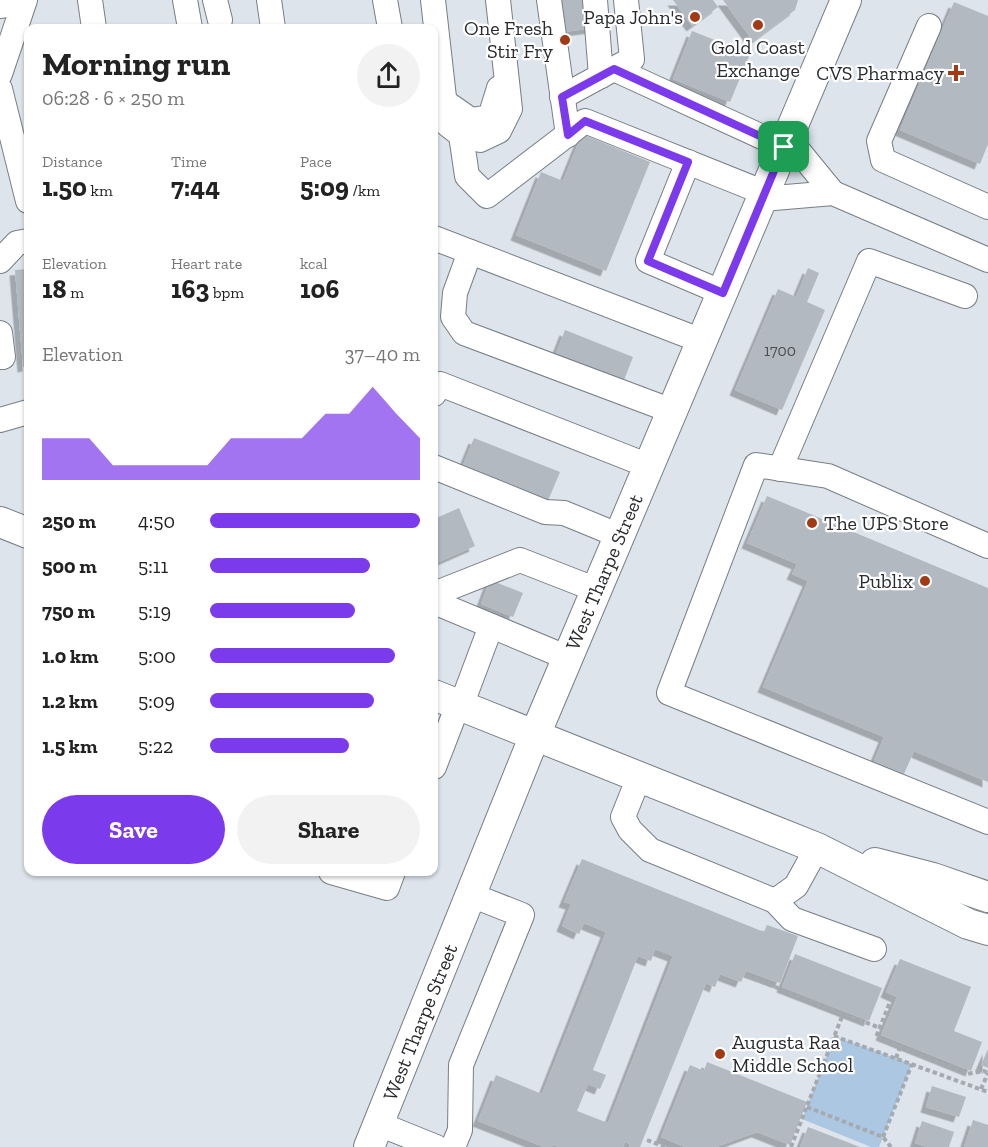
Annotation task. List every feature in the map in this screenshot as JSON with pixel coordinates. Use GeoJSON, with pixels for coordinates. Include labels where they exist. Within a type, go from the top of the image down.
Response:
{"type":"FeatureCollection","features":[{"type":"Feature","properties":{"kind":"main road"},"geometry":{"type":"LineString","coordinates":[[0,3],[14,0]]}},
{"type":"Feature","properties":{"kind":"main road","name":"West Tharpe Street"},"geometry":{"type":"LineString","coordinates":[[374,1136],[535,735],[846,0]]}},
{"type":"Feature","properties":{"kind":"main road"},"geometry":{"type":"LineString","coordinates":[[451,702],[817,848],[968,924],[988,930]]}},
{"type":"Feature","properties":{"kind":"main road"},"geometry":{"type":"LineString","coordinates":[[817,848],[933,878],[988,897]]}},
{"type":"Feature","properties":{"kind":"lane"},"geometry":{"type":"LineString","coordinates":[[0,74],[25,0]]}},
{"type":"Feature","properties":{"kind":"lane"},"geometry":{"type":"LineString","coordinates":[[90,0],[93,24]]}},
{"type":"Feature","properties":{"kind":"lane"},"geometry":{"type":"LineString","coordinates":[[185,0],[189,24]]}},
{"type":"Feature","properties":{"kind":"lane"},"geometry":{"type":"LineString","coordinates":[[269,0],[272,24]]}},
{"type":"Feature","properties":{"kind":"lane"},"geometry":{"type":"LineString","coordinates":[[385,0],[389,24]]}},
{"type":"Feature","properties":{"kind":"lane"},"geometry":{"type":"LineString","coordinates":[[433,0],[436,24]]}},
{"type":"Feature","properties":{"kind":"lane"},"geometry":{"type":"LineString","coordinates":[[445,102],[471,120],[490,117],[499,91],[493,0]]}},
{"type":"Feature","properties":{"kind":"lane"},"geometry":{"type":"LineString","coordinates":[[438,42],[447,124],[461,135],[480,140],[499,131],[510,109],[498,0]]}},
{"type":"Feature","properties":{"kind":"lane"},"geometry":{"type":"LineString","coordinates":[[549,0],[568,135]]}},
{"type":"Feature","properties":{"kind":"lane"},"geometry":{"type":"LineString","coordinates":[[595,0],[608,72]]}},
{"type":"Feature","properties":{"kind":"lane"},"geometry":{"type":"LineString","coordinates":[[562,97],[632,59],[626,0]]}},
{"type":"Feature","properties":{"kind":"lane"},"geometry":{"type":"LineString","coordinates":[[929,26],[879,141],[883,160],[988,207]]}},
{"type":"Feature","properties":{"kind":"lane"},"geometry":{"type":"LineString","coordinates":[[608,72],[786,143],[832,193],[988,260]]}},
{"type":"Feature","properties":{"kind":"lane"},"geometry":{"type":"LineString","coordinates":[[0,89],[6,133],[24,189]]}},
{"type":"Feature","properties":{"kind":"lane"},"geometry":{"type":"LineString","coordinates":[[461,135],[467,176],[487,196],[585,121],[688,162],[763,196],[832,193]]}},
{"type":"Feature","properties":{"kind":"lane"},"geometry":{"type":"LineString","coordinates":[[688,162],[648,261],[723,293]]}},
{"type":"Feature","properties":{"kind":"lane"},"geometry":{"type":"LineString","coordinates":[[438,240],[702,342]]}},
{"type":"Feature","properties":{"kind":"lane"},"geometry":{"type":"LineString","coordinates":[[0,261],[17,243],[24,242]]}},
{"type":"Feature","properties":{"kind":"lane"},"geometry":{"type":"LineString","coordinates":[[470,252],[455,293],[453,317],[464,333],[672,411]]}},
{"type":"Feature","properties":{"kind":"lane"},"geometry":{"type":"LineString","coordinates":[[780,470],[869,261],[965,296]]}},
{"type":"Feature","properties":{"kind":"lane"},"geometry":{"type":"LineString","coordinates":[[0,333],[3,357],[0,357]]}},
{"type":"Feature","properties":{"kind":"lane"},"geometry":{"type":"LineString","coordinates":[[438,387],[440,384],[649,466]]}},
{"type":"Feature","properties":{"kind":"lane"},"geometry":{"type":"LineString","coordinates":[[0,420],[24,413]]}},
{"type":"Feature","properties":{"kind":"lane"},"geometry":{"type":"LineString","coordinates":[[988,546],[828,476],[756,465],[669,693],[988,822]]}},
{"type":"Feature","properties":{"kind":"lane"},"geometry":{"type":"LineString","coordinates":[[438,469],[545,512],[564,513],[620,536]]}},
{"type":"Feature","properties":{"kind":"lane"},"geometry":{"type":"LineString","coordinates":[[438,592],[520,560],[597,590]]}},
{"type":"Feature","properties":{"kind":"lane"},"geometry":{"type":"LineString","coordinates":[[438,604],[568,658]]}},
{"type":"Feature","properties":{"kind":"lane"},"geometry":{"type":"LineString","coordinates":[[438,752],[451,702],[491,626]]}},
{"type":"Feature","properties":{"kind":"lane"},"geometry":{"type":"LineString","coordinates":[[639,777],[623,818],[630,830],[650,850],[775,901],[792,918],[874,950]]}},
{"type":"Feature","properties":{"kind":"lane"},"geometry":{"type":"LineString","coordinates":[[775,901],[796,886],[817,848]]}},
{"type":"Feature","properties":{"kind":"lane"},"geometry":{"type":"LineString","coordinates":[[345,876],[387,888],[392,876]]}},
{"type":"Feature","properties":{"kind":"lane"},"geometry":{"type":"LineString","coordinates":[[453,1147],[460,1130],[461,1065],[522,915],[471,895]]}},
{"type":"Feature","properties":{"kind":"lane"},"geometry":{"type":"LineString","coordinates":[[374,1136],[436,1147]]}},
{"type":"Feature","properties":{"kind":"path"},"geometry":{"type":"LineString","coordinates":[[747,976],[879,1028]]}},
{"type":"Feature","properties":{"kind":"path"},"geometry":{"type":"LineString","coordinates":[[892,997],[876,1037],[967,1074],[984,1071],[988,1073],[981,1089]]}},
{"type":"Feature","properties":{"kind":"path"},"geometry":{"type":"LineString","coordinates":[[791,1147],[843,1014]]}},
{"type":"Feature","properties":{"kind":"path"},"geometry":{"type":"LineString","coordinates":[[834,1036],[988,1092]]}},
{"type":"Feature","properties":{"kind":"path"},"geometry":{"type":"LineString","coordinates":[[896,1058],[900,1047]]}},
{"type":"Feature","properties":{"kind":"path"},"geometry":{"type":"LineString","coordinates":[[884,1137],[912,1064]]}},
{"type":"Feature","properties":{"kind":"path"},"geometry":{"type":"LineString","coordinates":[[807,1107],[884,1137],[891,1147]]}},
{"type":"Feature","properties":{"kind":"path"},"geometry":{"type":"LineString","coordinates":[[647,1140],[665,1147]]}},
{"type":"Feature","properties":{"kind":"shaded area"},"geometry":{"type":"Polygon","coordinates":[[[834,1036],[912,1064],[879,1147],[871,1147],[802,1119],[834,1036]]]}},
{"type":"Feature","properties":{"kind":"building"},"geometry":{"type":"Polygon","coordinates":[[[560,0],[591,0],[594,28],[564,32],[560,0]]]}},
{"type":"Feature","properties":{"kind":"building","name":"Papa John's"},"geometry":{"type":"Polygon","coordinates":[[[673,0],[713,0],[718,7],[692,26],[673,0]]]}},
{"type":"Feature","properties":{"kind":"building","name":"Gold Coast Exchange"},"geometry":{"type":"Polygon","coordinates":[[[723,0],[798,0],[795,10],[753,41],[723,0]]]}},
{"type":"Feature","properties":{"kind":"building","name":"CVS Pharmacy"},"geometry":{"type":"Polygon","coordinates":[[[954,2],[988,16],[988,144],[980,164],[900,130],[954,2]]]}},
{"type":"Feature","properties":{"kind":"building"},"geometry":{"type":"Polygon","coordinates":[[[692,31],[750,54],[730,102],[673,79],[692,31]]]}},
{"type":"Feature","properties":{"kind":"building"},"geometry":{"type":"Polygon","coordinates":[[[582,134],[650,162],[606,271],[516,235],[541,172],[563,181],[582,134]]]}},
{"type":"Feature","properties":{"kind":"building"},"geometry":{"type":"Polygon","coordinates":[[[808,268],[819,273],[807,302],[825,310],[782,410],[735,390],[778,289],[796,297],[808,268]]]}},
{"type":"Feature","properties":{"kind":"building"},"geometry":{"type":"Polygon","coordinates":[[[24,269],[23,367],[15,270],[24,269]]]}},
{"type":"Feature","properties":{"kind":"building"},"geometry":{"type":"Polygon","coordinates":[[[565,330],[633,357],[624,380],[556,353],[565,330]]]}},
{"type":"Feature","properties":{"kind":"building"},"geometry":{"type":"Polygon","coordinates":[[[474,438],[560,472],[547,503],[462,468],[474,438]]]}},
{"type":"Feature","properties":{"kind":"building"},"geometry":{"type":"Polygon","coordinates":[[[767,496],[988,588],[988,782],[914,751],[904,774],[874,761],[884,737],[763,687],[808,581],[792,574],[797,564],[747,543],[767,496]]]}},
{"type":"Feature","properties":{"kind":"building"},"geometry":{"type":"Polygon","coordinates":[[[459,508],[475,546],[438,562],[438,517],[459,508]]]}},
{"type":"Feature","properties":{"kind":"building"},"geometry":{"type":"Polygon","coordinates":[[[490,580],[523,593],[513,617],[481,604],[490,580]]]}},
{"type":"Feature","properties":{"kind":"building"},"geometry":{"type":"Polygon","coordinates":[[[582,859],[764,932],[767,925],[798,936],[780,983],[746,971],[741,982],[720,974],[715,987],[706,983],[640,1147],[629,1147],[630,1144],[625,1142],[623,1147],[553,1145],[553,1147],[544,1147],[478,1121],[496,1075],[542,1094],[606,932],[584,923],[579,934],[562,926],[571,904],[564,902],[582,859]],[[655,949],[651,961],[638,956],[593,1070],[606,1075],[600,1089],[588,1084],[577,1111],[608,1123],[673,956],[655,949]]]}},
{"type":"Feature","properties":{"kind":"building"},"geometry":{"type":"Polygon","coordinates":[[[795,954],[882,988],[869,1021],[782,987],[795,954]]]}},
{"type":"Feature","properties":{"kind":"building"},"geometry":{"type":"Polygon","coordinates":[[[900,959],[971,987],[954,1031],[982,1042],[971,1071],[881,1035],[897,997],[886,992],[900,959]]]}},
{"type":"Feature","properties":{"kind":"building"},"geometry":{"type":"Polygon","coordinates":[[[988,1049],[988,1068],[981,1065],[988,1049]]]}},
{"type":"Feature","properties":{"kind":"building"},"geometry":{"type":"Polygon","coordinates":[[[707,1062],[807,1102],[790,1145],[757,1132],[716,1147],[685,1147],[661,1137],[690,1065],[704,1071],[707,1062]]]}},
{"type":"Feature","properties":{"kind":"building"},"geometry":{"type":"Polygon","coordinates":[[[932,1086],[966,1097],[959,1117],[926,1107],[932,1086]]]}},
{"type":"Feature","properties":{"kind":"building"},"geometry":{"type":"Polygon","coordinates":[[[973,1120],[988,1125],[988,1147],[964,1147],[973,1120]]]}},
{"type":"Feature","properties":{"kind":"building"},"geometry":{"type":"Polygon","coordinates":[[[922,1121],[954,1132],[949,1147],[927,1147],[915,1143],[922,1121]]]}},
{"type":"Feature","properties":{"kind":"building"},"geometry":{"type":"Polygon","coordinates":[[[808,1127],[860,1147],[800,1147],[808,1127]]]}},
{"type":"Feature","properties":{"kind":"place","name":"Papa John's"},"geometry":{"type":"Point","coordinates":[695,17]}},
{"type":"Feature","properties":{"kind":"place","name":"Gold Coast Exchange"},"geometry":{"type":"Point","coordinates":[758,25]}},
{"type":"Feature","properties":{"kind":"place","name":"One Fresh Stir Fry"},"geometry":{"type":"Point","coordinates":[565,40]}},
{"type":"Feature","properties":{"kind":"place","name":"CVS Pharmacy"},"geometry":{"type":"Point","coordinates":[956,73]}},
{"type":"Feature","properties":{"kind":"place","name":"The UPS Store"},"geometry":{"type":"Point","coordinates":[812,523]}},
{"type":"Feature","properties":{"kind":"place","name":"Publix"},"geometry":{"type":"Point","coordinates":[925,581]}},
{"type":"Feature","properties":{"kind":"place","name":"Augusta Raa Middle School"},"geometry":{"type":"Point","coordinates":[720,1054]}},
{"type":"Feature","properties":{"kind":"route"},"geometry":{"type":"LineString","coordinates":[[614,69],[784,147],[723,293],[648,261],[688,162],[585,121],[568,135],[562,97],[614,69]]}}]}
